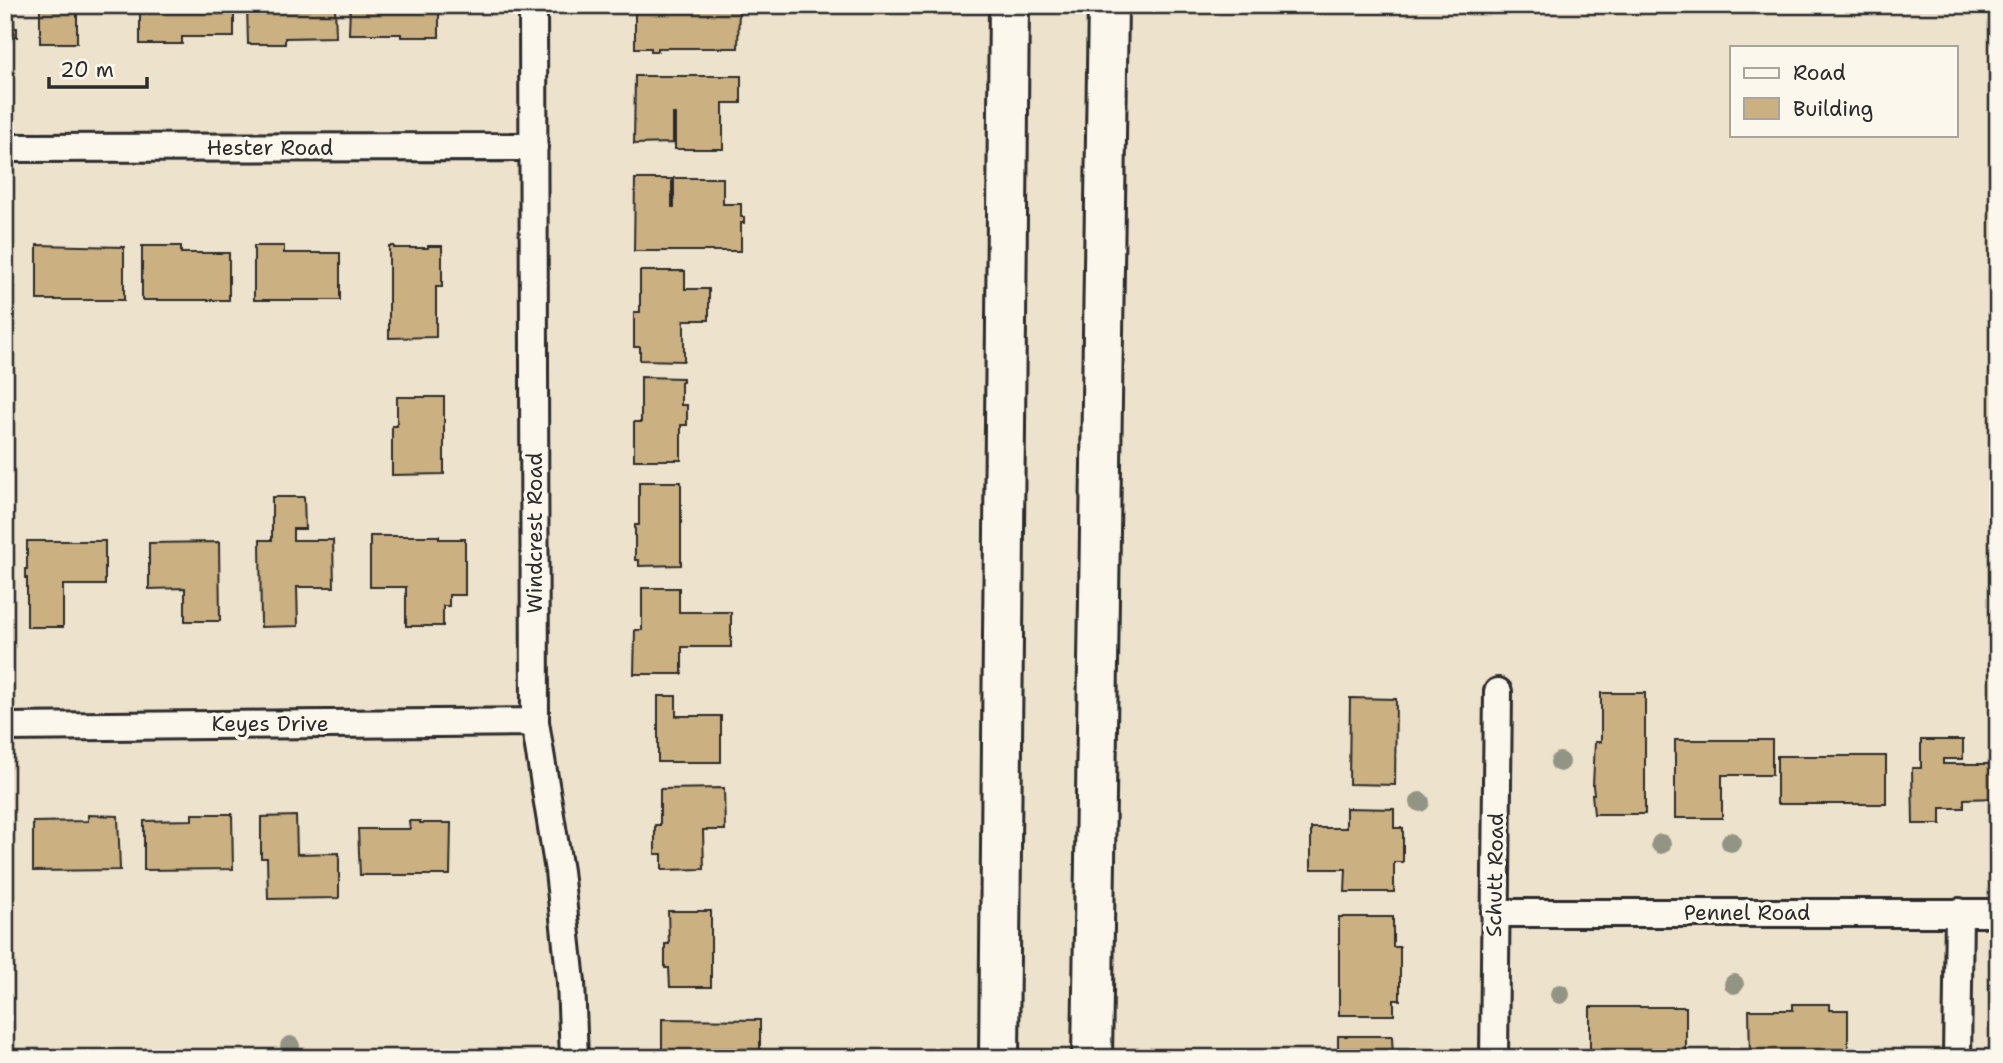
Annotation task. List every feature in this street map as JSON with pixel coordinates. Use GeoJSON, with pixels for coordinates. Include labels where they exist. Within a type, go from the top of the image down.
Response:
{"type":"FeatureCollection","features":[{"type":"Feature","properties":{"kind":"highway"},"geometry":{"type":"LineString","coordinates":[[999,1058],[1009,5]]}},
{"type":"Feature","properties":{"kind":"highway"},"geometry":{"type":"LineString","coordinates":[[1091,1058],[1108,5]]}},
{"type":"Feature","properties":{"kind":"street","name":"Windcrest Road"},"geometry":{"type":"LineString","coordinates":[[533,5],[535,722],[559,871],[574,1058]]}},
{"type":"Feature","properties":{"kind":"street","name":"Hester Road"},"geometry":{"type":"LineString","coordinates":[[5,148],[534,147]]}},
{"type":"Feature","properties":{"kind":"street","name":"Schutt Road"},"geometry":{"type":"LineString","coordinates":[[1494,1058],[1497,692]]}},
{"type":"Feature","properties":{"kind":"street","name":"Keyes Drive"},"geometry":{"type":"LineString","coordinates":[[5,727],[535,722]]}},
{"type":"Feature","properties":{"kind":"street"},"geometry":{"type":"LineString","coordinates":[[1957,1058],[1959,912]]}},
{"type":"Feature","properties":{"kind":"street","name":"Pennel Road"},"geometry":{"type":"LineString","coordinates":[[1495,913],[1998,913]]}},
{"type":"Feature","properties":{"kind":"building"},"geometry":{"type":"Polygon","coordinates":[[[5,5],[13,5],[17,37],[5,37],[5,5]]]}},
{"type":"Feature","properties":{"kind":"building"},"geometry":{"type":"Polygon","coordinates":[[[40,5],[119,6],[77,6],[77,43],[40,43],[40,5]]]}},
{"type":"Feature","properties":{"kind":"building"},"geometry":{"type":"Polygon","coordinates":[[[140,5],[234,5],[234,37],[182,37],[182,44],[140,44],[140,5]]]}},
{"type":"Feature","properties":{"kind":"building"},"geometry":{"type":"Polygon","coordinates":[[[247,5],[335,5],[336,37],[285,38],[285,44],[248,44],[247,5]]]}},
{"type":"Feature","properties":{"kind":"building"},"geometry":{"type":"Polygon","coordinates":[[[350,5],[439,5],[439,37],[349,34],[350,5]]]}},
{"type":"Feature","properties":{"kind":"building"},"geometry":{"type":"Polygon","coordinates":[[[676,5],[739,5],[738,48],[658,48],[658,51],[651,51],[651,48],[635,48],[635,10],[676,10],[676,5]]]}},
{"type":"Feature","properties":{"kind":"building"},"geometry":{"type":"Polygon","coordinates":[[[635,76],[741,76],[741,103],[723,103],[723,149],[675,149],[675,114],[673,143],[634,144],[635,76]]]}},
{"type":"Feature","properties":{"kind":"building"},"geometry":{"type":"Polygon","coordinates":[[[674,178],[723,178],[723,204],[741,204],[744,223],[741,223],[741,251],[634,251],[635,179],[672,179],[674,207],[674,178]]]}},
{"type":"Feature","properties":{"kind":"building"},"geometry":{"type":"Polygon","coordinates":[[[37,245],[124,247],[124,300],[37,300],[37,245]]]}},
{"type":"Feature","properties":{"kind":"building"},"geometry":{"type":"Polygon","coordinates":[[[142,246],[181,246],[181,253],[229,253],[229,300],[142,300],[142,246]]]}},
{"type":"Feature","properties":{"kind":"building"},"geometry":{"type":"Polygon","coordinates":[[[254,246],[284,246],[284,253],[340,253],[340,300],[254,300],[254,246]]]}},
{"type":"Feature","properties":{"kind":"building"},"geometry":{"type":"Polygon","coordinates":[[[389,246],[442,246],[442,287],[436,287],[436,337],[389,338],[389,246]]]}},
{"type":"Feature","properties":{"kind":"building"},"geometry":{"type":"Polygon","coordinates":[[[640,271],[685,271],[685,289],[709,289],[709,320],[684,320],[684,361],[640,360],[640,347],[634,347],[634,312],[640,312],[640,271]]]}},
{"type":"Feature","properties":{"kind":"building"},"geometry":{"type":"Polygon","coordinates":[[[641,377],[683,378],[681,405],[687,405],[687,425],[681,425],[681,460],[634,460],[634,422],[641,422],[641,377]]]}},
{"type":"Feature","properties":{"kind":"building"},"geometry":{"type":"Polygon","coordinates":[[[397,397],[444,397],[444,474],[392,475],[392,426],[397,426],[397,397]]]}},
{"type":"Feature","properties":{"kind":"building"},"geometry":{"type":"Polygon","coordinates":[[[639,482],[681,482],[681,565],[639,566],[639,560],[635,560],[635,525],[639,525],[639,482]]]}},
{"type":"Feature","properties":{"kind":"building"},"geometry":{"type":"Polygon","coordinates":[[[272,497],[304,497],[305,529],[293,529],[293,540],[333,540],[334,587],[297,587],[298,626],[261,627],[260,540],[272,540],[272,497]]]}},
{"type":"Feature","properties":{"kind":"building"},"geometry":{"type":"Polygon","coordinates":[[[370,536],[439,536],[439,539],[465,539],[465,595],[449,595],[449,606],[443,606],[443,626],[406,626],[406,587],[370,587],[370,536]]]}},
{"type":"Feature","properties":{"kind":"building"},"geometry":{"type":"Polygon","coordinates":[[[27,541],[105,541],[105,585],[63,585],[63,627],[27,627],[27,541]]]}},
{"type":"Feature","properties":{"kind":"building"},"geometry":{"type":"Polygon","coordinates":[[[219,542],[220,621],[185,621],[185,588],[149,589],[149,543],[219,542]]]}},
{"type":"Feature","properties":{"kind":"building"},"geometry":{"type":"Polygon","coordinates":[[[642,588],[679,588],[679,612],[731,612],[731,647],[682,647],[682,674],[634,674],[635,630],[642,630],[642,588]]]}},
{"type":"Feature","properties":{"kind":"building"},"geometry":{"type":"Polygon","coordinates":[[[1601,693],[1645,693],[1645,814],[1594,814],[1592,794],[1595,742],[1601,742],[1601,693]]]}},
{"type":"Feature","properties":{"kind":"building"},"geometry":{"type":"Polygon","coordinates":[[[658,696],[676,696],[676,716],[721,716],[721,762],[658,762],[658,696]]]}},
{"type":"Feature","properties":{"kind":"building"},"geometry":{"type":"Polygon","coordinates":[[[1350,698],[1396,699],[1395,785],[1349,784],[1350,698]]]}},
{"type":"Feature","properties":{"kind":"building"},"geometry":{"type":"Polygon","coordinates":[[[1675,740],[1772,740],[1772,775],[1722,775],[1722,818],[1675,818],[1675,740]]]}},
{"type":"Feature","properties":{"kind":"building"},"geometry":{"type":"Polygon","coordinates":[[[1921,740],[1963,740],[1963,759],[1943,759],[1943,764],[1998,764],[1998,798],[1964,799],[1964,808],[1941,808],[1941,824],[1913,824],[1912,768],[1921,768],[1921,740]]]}},
{"type":"Feature","properties":{"kind":"building"},"geometry":{"type":"Polygon","coordinates":[[[1777,756],[1886,756],[1886,804],[1777,804],[1777,756]]]}},
{"type":"Feature","properties":{"kind":"building"},"geometry":{"type":"Polygon","coordinates":[[[724,788],[725,830],[703,830],[704,869],[662,870],[662,854],[655,854],[655,825],[660,825],[660,789],[724,788]]]}},
{"type":"Feature","properties":{"kind":"building"},"geometry":{"type":"Polygon","coordinates":[[[1346,808],[1394,809],[1394,828],[1403,828],[1403,862],[1394,862],[1394,892],[1345,892],[1346,869],[1311,869],[1311,828],[1346,828],[1346,808]]]}},
{"type":"Feature","properties":{"kind":"building"},"geometry":{"type":"Polygon","coordinates":[[[192,814],[232,814],[233,869],[144,870],[144,821],[192,820],[192,814]]]}},
{"type":"Feature","properties":{"kind":"building"},"geometry":{"type":"Polygon","coordinates":[[[88,815],[118,816],[120,870],[33,871],[33,822],[88,821],[88,815]]]}},
{"type":"Feature","properties":{"kind":"building"},"geometry":{"type":"Polygon","coordinates":[[[296,816],[297,854],[339,853],[339,898],[268,899],[267,858],[261,858],[261,817],[296,816]]]}},
{"type":"Feature","properties":{"kind":"building"},"geometry":{"type":"Polygon","coordinates":[[[409,821],[451,823],[450,875],[360,875],[358,829],[410,829],[409,821]]]}},
{"type":"Feature","properties":{"kind":"building"},"geometry":{"type":"Polygon","coordinates":[[[668,911],[711,911],[711,987],[670,987],[669,968],[665,968],[665,944],[669,944],[668,911]]]}},
{"type":"Feature","properties":{"kind":"building"},"geometry":{"type":"Polygon","coordinates":[[[1339,917],[1393,917],[1393,947],[1400,947],[1400,1000],[1394,1000],[1394,1015],[1339,1015],[1339,917]]]}},
{"type":"Feature","properties":{"kind":"building"},"geometry":{"type":"Polygon","coordinates":[[[1793,1004],[1830,1004],[1830,1010],[1848,1010],[1848,1058],[1750,1057],[1749,1010],[1793,1010],[1793,1004]]]}},
{"type":"Feature","properties":{"kind":"building"},"geometry":{"type":"Polygon","coordinates":[[[1590,1007],[1686,1007],[1686,1058],[1590,1058],[1590,1007]]]}},
{"type":"Feature","properties":{"kind":"building"},"geometry":{"type":"Polygon","coordinates":[[[662,1019],[760,1020],[760,1053],[724,1053],[724,1058],[673,1058],[673,1053],[662,1053],[662,1019]]]}},
{"type":"Feature","properties":{"kind":"building"},"geometry":{"type":"Polygon","coordinates":[[[1338,1036],[1392,1036],[1393,1058],[1338,1058],[1338,1036]]]}}]}
